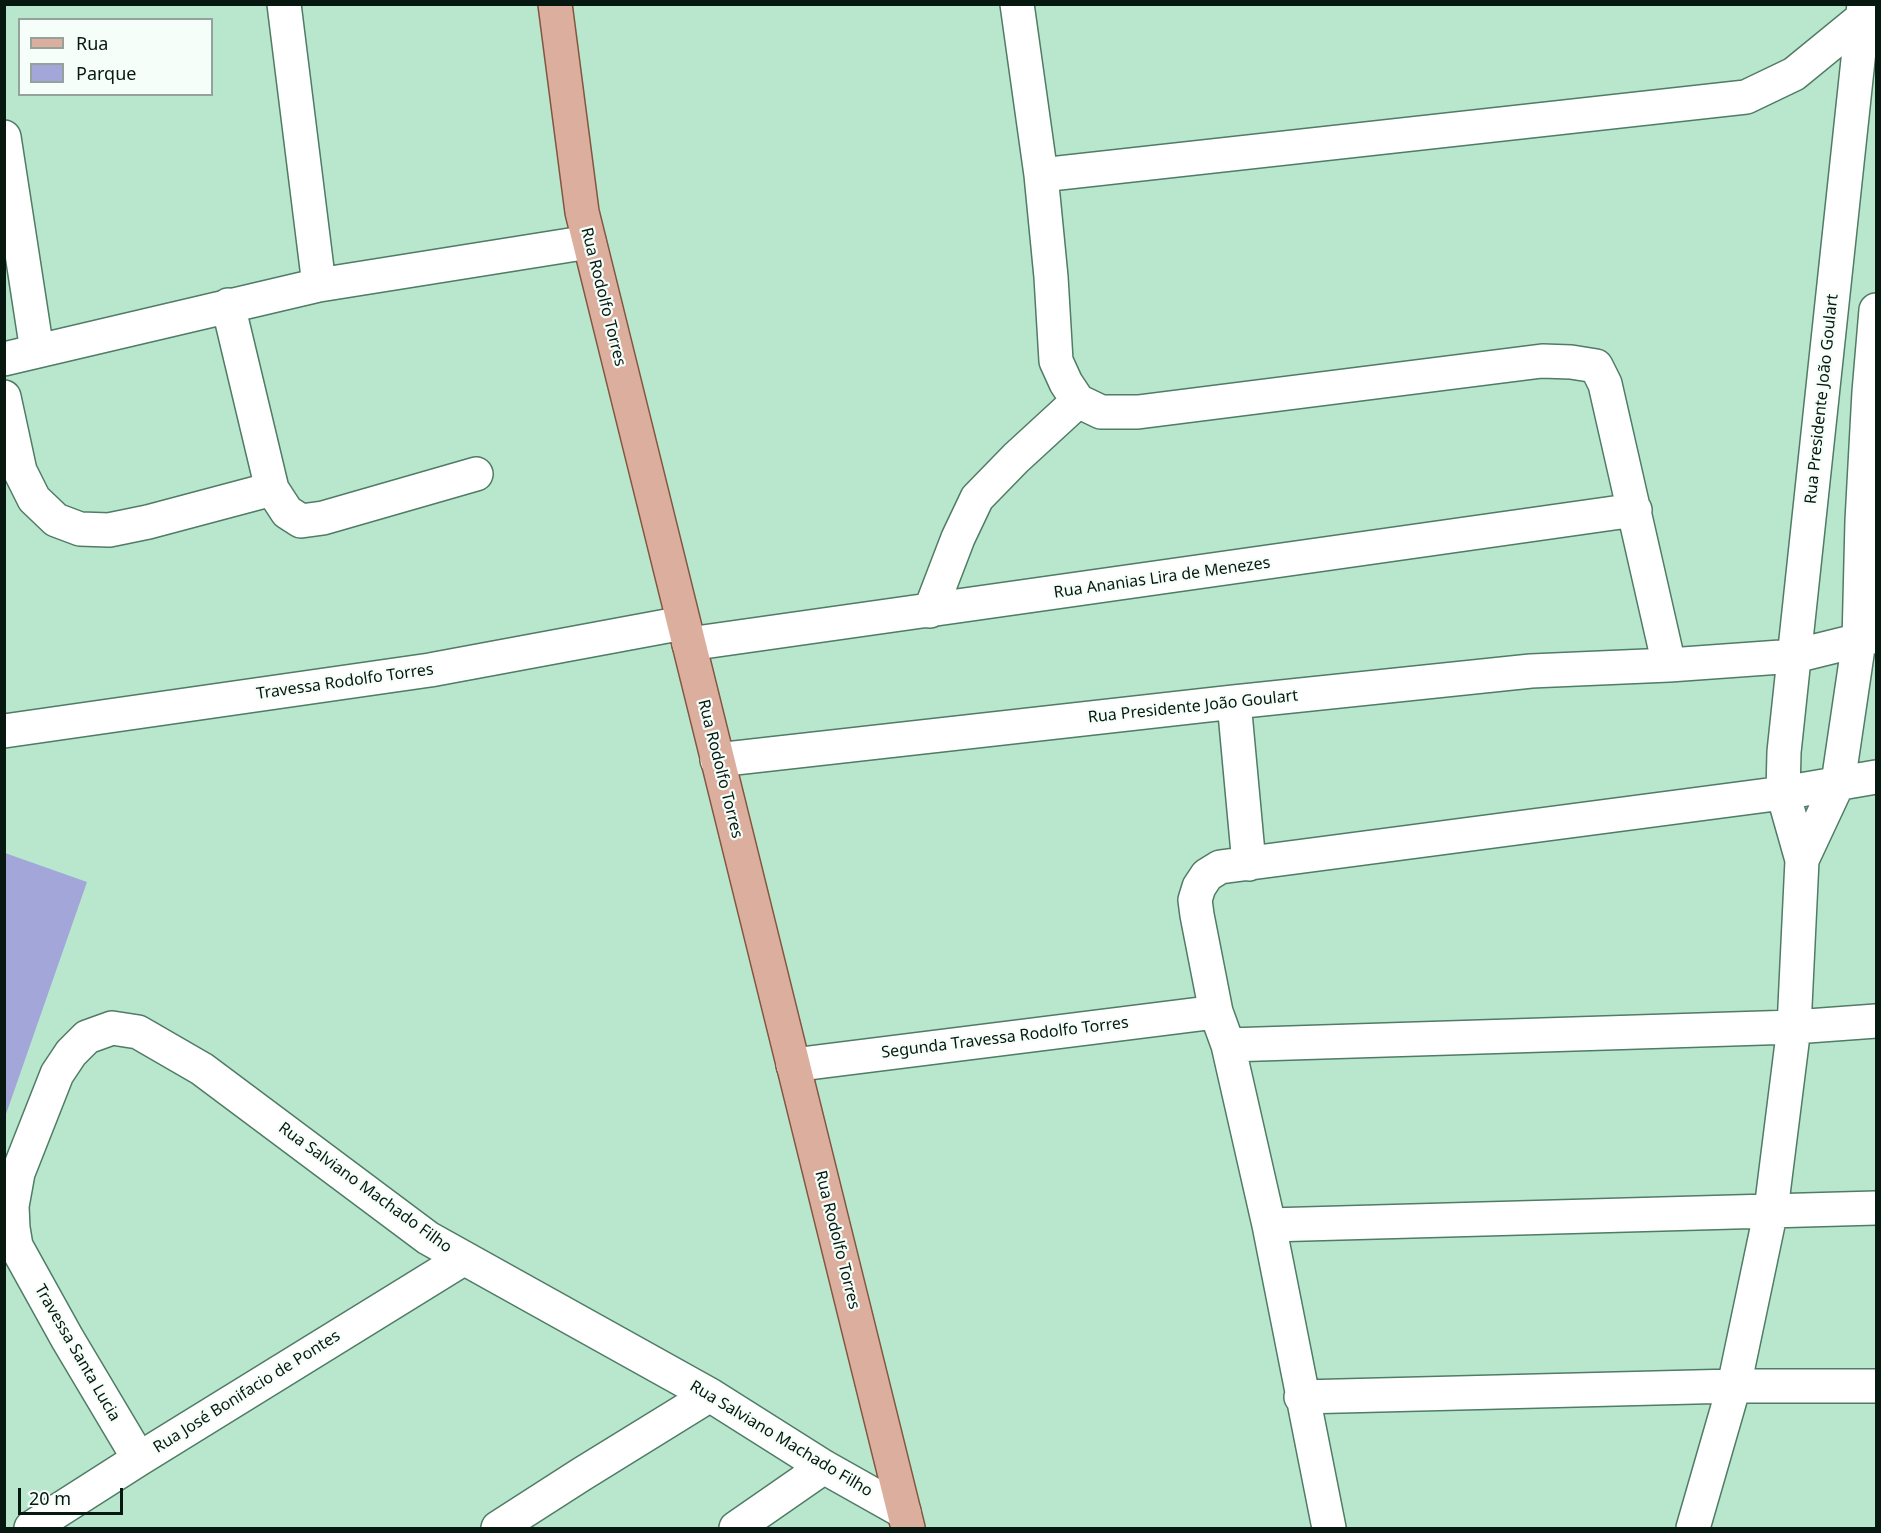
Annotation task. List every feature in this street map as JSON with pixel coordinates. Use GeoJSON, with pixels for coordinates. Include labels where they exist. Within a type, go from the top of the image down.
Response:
{"type":"FeatureCollection","features":[{"type":"Feature","properties":{"kind":"main road","name":"Rua Rodolfo Torres"},"geometry":{"type":"LineString","coordinates":[[555,4],[582,212],[906,1520]]}},
{"type":"Feature","properties":{"kind":"street"},"geometry":{"type":"LineString","coordinates":[[284,4],[319,285]]}},
{"type":"Feature","properties":{"kind":"street"},"geometry":{"type":"LineString","coordinates":[[1017,4],[1041,175],[1056,361],[1065,383],[1078,401],[1101,412],[1138,412],[1542,362],[1571,362],[1596,366],[1605,384],[1669,665]]}},
{"type":"Feature","properties":{"kind":"street"},"geometry":{"type":"LineString","coordinates":[[1041,175],[1746,98],[1794,74],[1868,10]]}},
{"type":"Feature","properties":{"kind":"street","name":"Rua Presidente João Goulart"},"geometry":{"type":"LineString","coordinates":[[1803,860],[1783,793],[1784,752],[1868,10]]}},
{"type":"Feature","properties":{"kind":"street"},"geometry":{"type":"LineString","coordinates":[[4,138],[38,351]]}},
{"type":"Feature","properties":{"kind":"street"},"geometry":{"type":"LineString","coordinates":[[4,359],[319,285],[590,242]]}},
{"type":"Feature","properties":{"kind":"street"},"geometry":{"type":"LineString","coordinates":[[228,305],[272,489],[287,512],[301,520],[323,518],[476,474]]}},
{"type":"Feature","properties":{"kind":"street"},"geometry":{"type":"LineString","coordinates":[[1694,1528],[1734,1386],[1771,1210],[1794,1027],[1803,860],[1838,783],[1868,638],[1862,521],[1873,395],[1876,310]]}},
{"type":"Feature","properties":{"kind":"street"},"geometry":{"type":"LineString","coordinates":[[4,397],[20,471],[34,499],[56,520],[80,529],[119,528],[272,489]]}},
{"type":"Feature","properties":{"kind":"street"},"geometry":{"type":"LineString","coordinates":[[930,611],[958,538],[977,498],[1016,458],[1078,401]]}},
{"type":"Feature","properties":{"kind":"street","name":"Rua Ananias Lira de Menezes"},"geometry":{"type":"LineString","coordinates":[[686,634],[930,611],[1635,510]]}},
{"type":"Feature","properties":{"kind":"street","name":"Travessa Rodolfo Torres"},"geometry":{"type":"LineString","coordinates":[[4,731],[686,634]]}},
{"type":"Feature","properties":{"kind":"street","name":"Rua Presidente João Goulart"},"geometry":{"type":"LineString","coordinates":[[717,760],[1532,671],[1669,665],[1795,656],[1868,638]]}},
{"type":"Feature","properties":{"kind":"street"},"geometry":{"type":"LineString","coordinates":[[1234,702],[1249,864]]}},
{"type":"Feature","properties":{"kind":"street"},"geometry":{"type":"LineString","coordinates":[[1329,1528],[1301,1396],[1269,1225],[1228,1046],[1216,1012],[1195,900],[1199,887],[1207,875],[1220,867],[1783,793],[1876,777]]}},
{"type":"Feature","properties":{"kind":"street","name":"Segunda Travessa Rodolfo Torres"},"geometry":{"type":"LineString","coordinates":[[793,1065],[1216,1012]]}},
{"type":"Feature","properties":{"kind":"street"},"geometry":{"type":"LineString","coordinates":[[1228,1046],[1794,1027],[1876,1021]]}},
{"type":"Feature","properties":{"kind":"street","name":"Rua Salviano Machado Filho"},"geometry":{"type":"LineString","coordinates":[[16,1246],[12,1206],[18,1173],[57,1074],[71,1053],[87,1037],[112,1028],[138,1032],[202,1069],[428,1238],[710,1395],[906,1520]]}},
{"type":"Feature","properties":{"kind":"street"},"geometry":{"type":"LineString","coordinates":[[1269,1225],[1876,1208]]}},
{"type":"Feature","properties":{"kind":"street","name":"Travessa Santa Lucia"},"geometry":{"type":"LineString","coordinates":[[16,1246],[67,1338],[139,1459]]}},
{"type":"Feature","properties":{"kind":"street","name":"Rua José Bonifacio de Pontes"},"geometry":{"type":"LineString","coordinates":[[31,1528],[463,1258]]}},
{"type":"Feature","properties":{"kind":"street"},"geometry":{"type":"LineString","coordinates":[[1301,1396],[1734,1386],[1876,1386]]}},
{"type":"Feature","properties":{"kind":"street"},"geometry":{"type":"LineString","coordinates":[[498,1528],[710,1395]]}},
{"type":"Feature","properties":{"kind":"street"},"geometry":{"type":"LineString","coordinates":[[736,1528],[824,1467]]}},
{"type":"Feature","properties":{"kind":"green space"},"geometry":{"type":"Polygon","coordinates":[[[4,853],[87,882],[5,1117],[4,853]]]}}]}
